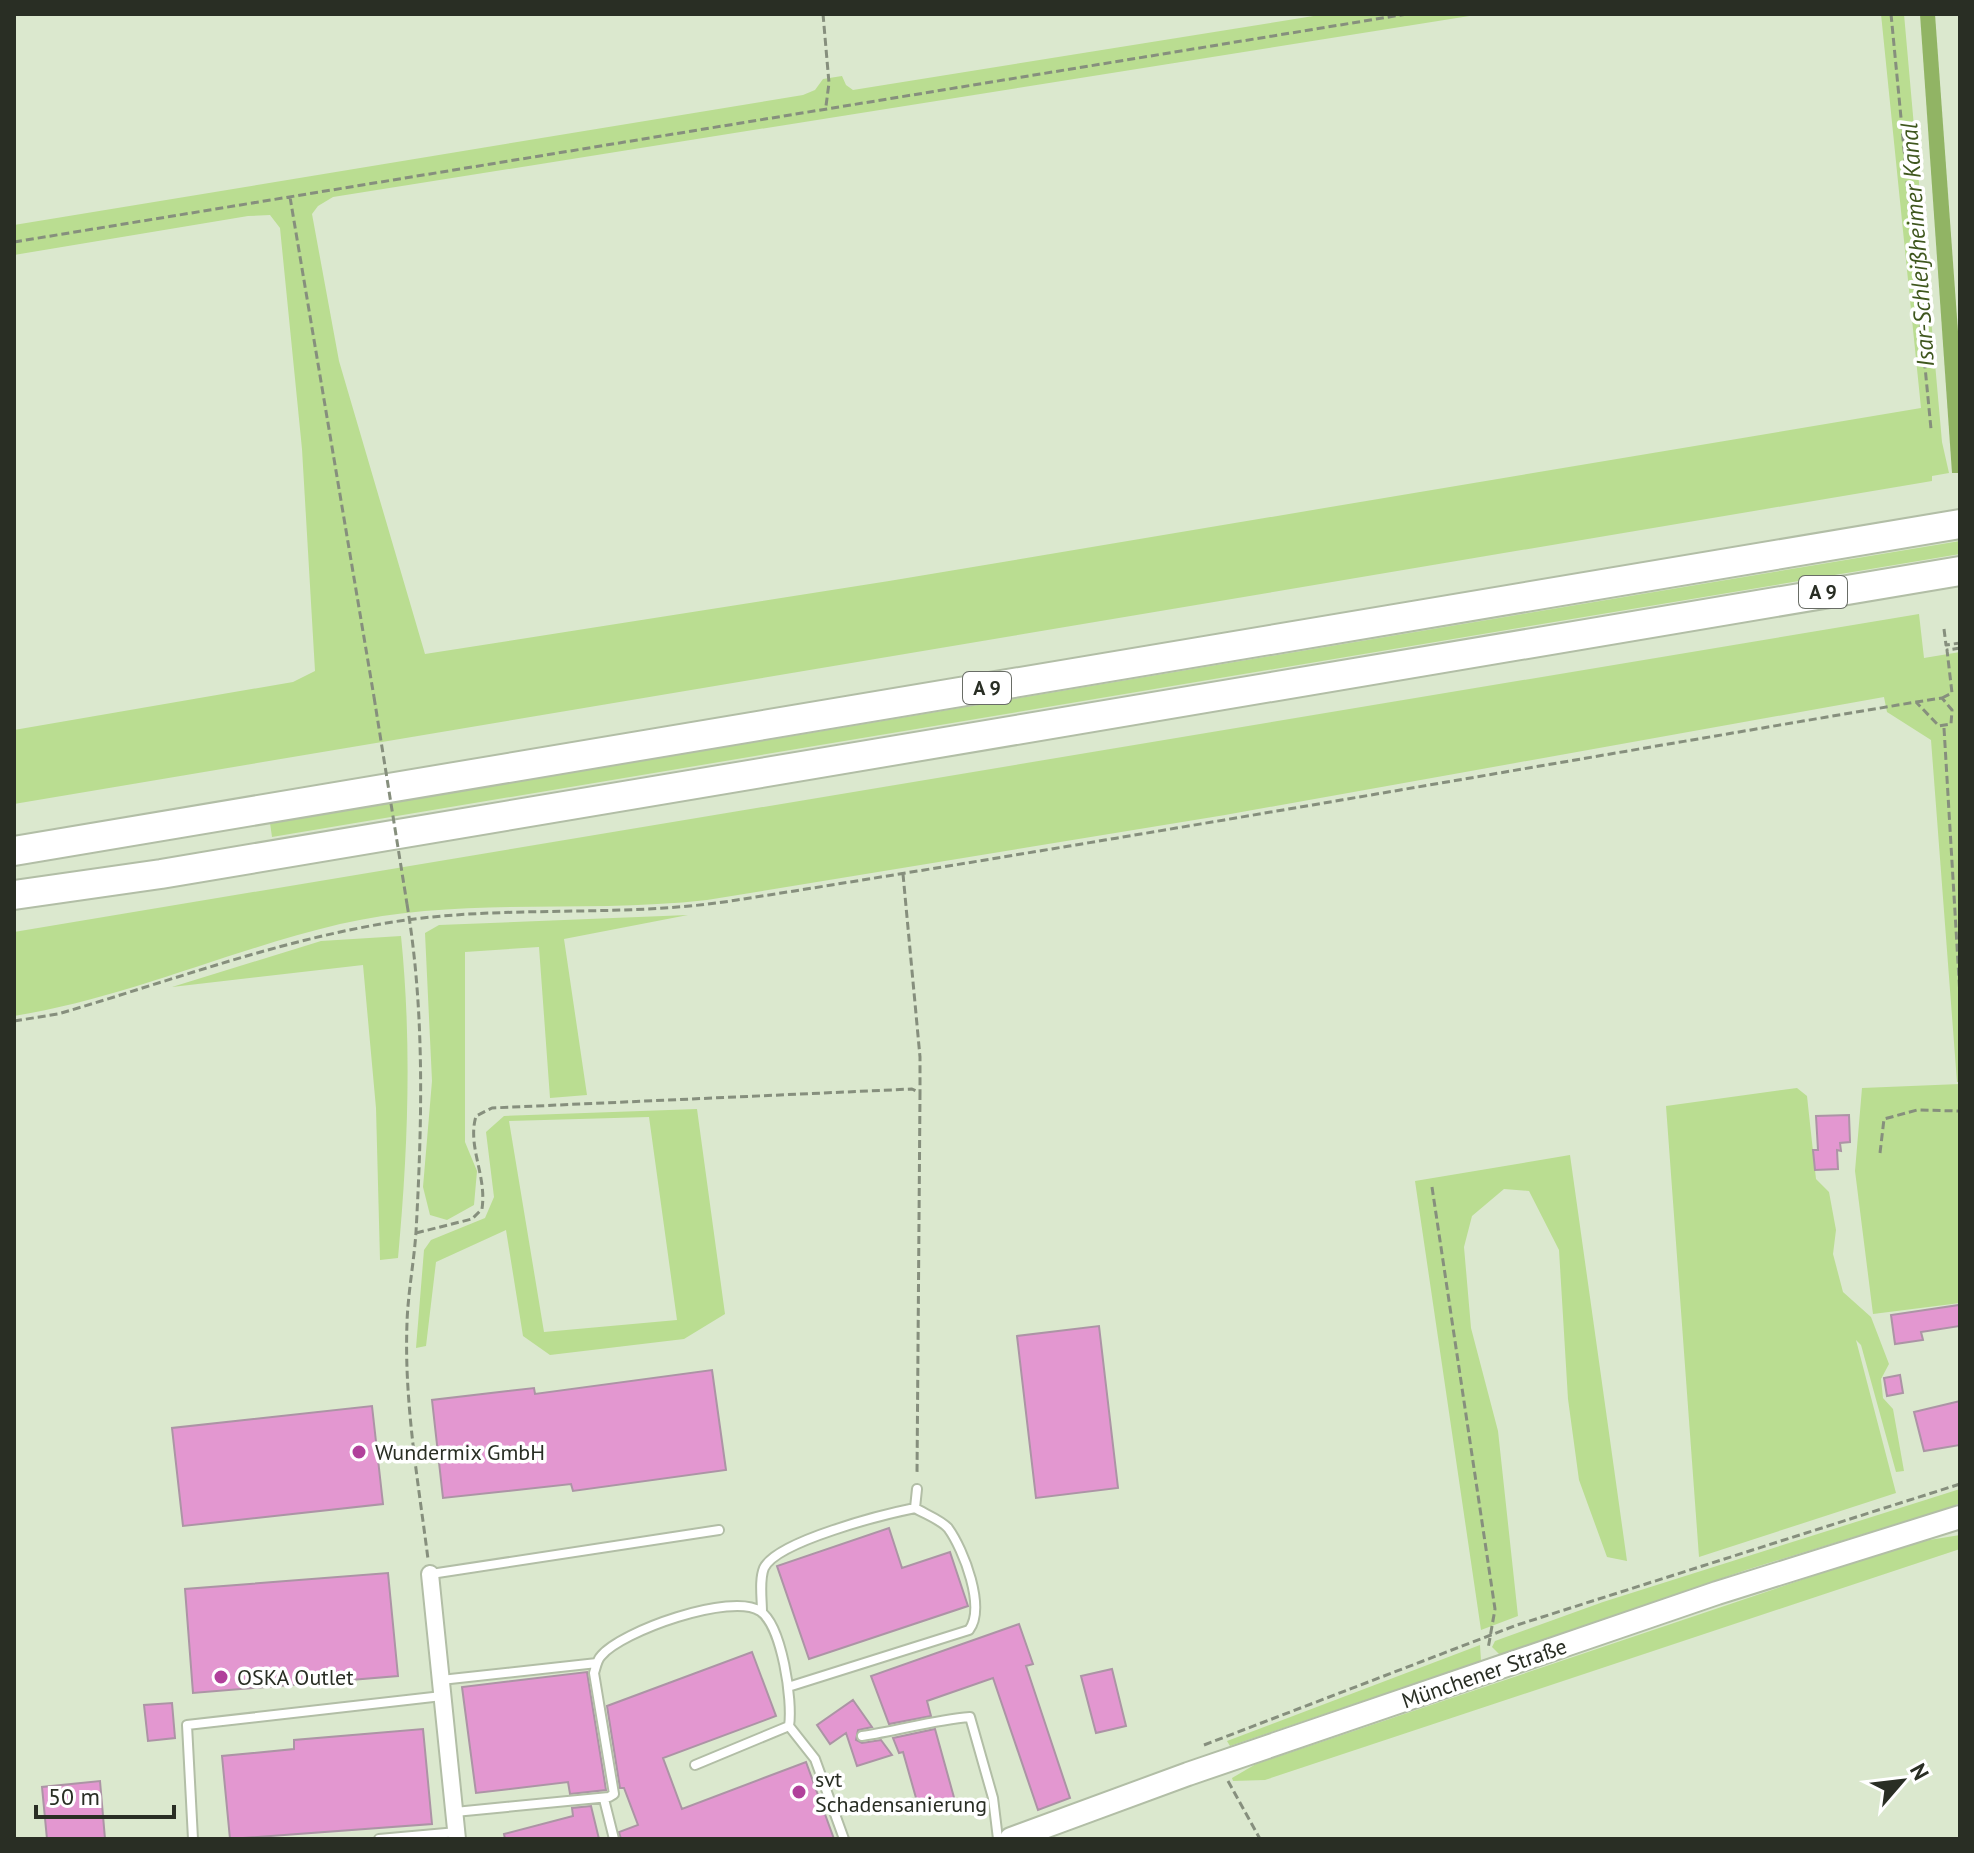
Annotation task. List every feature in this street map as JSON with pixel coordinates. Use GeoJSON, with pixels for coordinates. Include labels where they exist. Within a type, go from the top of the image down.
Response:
{"type":"FeatureCollection","features":[{"type":"Feature","properties":{"kind":"highway","name":"A 9"},"geometry":{"type":"LineString","coordinates":[[14,851],[1960,524]]}},
{"type":"Feature","properties":{"kind":"highway","name":"A 9"},"geometry":{"type":"LineString","coordinates":[[14,895],[161,874],[1960,571]]}},
{"type":"Feature","properties":{"kind":"main road","name":"Münchener Straße"},"geometry":{"type":"LineString","coordinates":[[1011,1839],[1039,1834],[1218,1764],[1717,1593],[1960,1517]]}},
{"type":"Feature","properties":{"kind":"street"},"geometry":{"type":"LineString","coordinates":[[430,1574],[457,1836]]}},
{"type":"Feature","properties":{"kind":"lane"},"geometry":{"type":"LineString","coordinates":[[915,1508],[917,1489]]}},
{"type":"Feature","properties":{"kind":"lane"},"geometry":{"type":"LineString","coordinates":[[788,1687],[969,1630],[975,1622],[978,1608],[964,1560],[947,1526],[915,1508],[886,1514],[778,1552],[764,1568],[762,1612],[778,1644],[788,1687],[789,1726],[815,1759],[844,1839]]}},
{"type":"Feature","properties":{"kind":"lane"},"geometry":{"type":"LineString","coordinates":[[430,1574],[719,1530]]}},
{"type":"Feature","properties":{"kind":"lane"},"geometry":{"type":"LineString","coordinates":[[455,1812],[604,1799],[614,1794],[596,1686],[597,1663],[610,1648],[636,1634],[720,1605],[750,1606],[762,1612]]}},
{"type":"Feature","properties":{"kind":"lane"},"geometry":{"type":"LineString","coordinates":[[193,1839],[187,1725],[597,1663]]}},
{"type":"Feature","properties":{"kind":"lane"},"geometry":{"type":"LineString","coordinates":[[862,1736],[899,1731],[937,1719],[970,1717],[993,1798],[998,1839]]}},
{"type":"Feature","properties":{"kind":"lane"},"geometry":{"type":"LineString","coordinates":[[695,1765],[789,1726]]}},
{"type":"Feature","properties":{"kind":"lane"},"geometry":{"type":"LineString","coordinates":[[604,1799],[614,1839]]}},
{"type":"Feature","properties":{"kind":"lane"},"geometry":{"type":"LineString","coordinates":[[379,1839],[457,1836]]}},
{"type":"Feature","properties":{"kind":"path"},"geometry":{"type":"LineString","coordinates":[[823,14],[829,83],[825,107]]}},
{"type":"Feature","properties":{"kind":"path"},"geometry":{"type":"LineString","coordinates":[[14,242],[1407,14]]}},
{"type":"Feature","properties":{"kind":"path"},"geometry":{"type":"LineString","coordinates":[[1891,14],[1931,429]]}},
{"type":"Feature","properties":{"kind":"path"},"geometry":{"type":"LineString","coordinates":[[290,197],[410,919],[419,996],[416,1233],[407,1321],[408,1395],[430,1574]]}},
{"type":"Feature","properties":{"kind":"path"},"geometry":{"type":"LineString","coordinates":[[1944,629],[1946,645],[1960,645]]}},
{"type":"Feature","properties":{"kind":"path"},"geometry":{"type":"LineString","coordinates":[[14,1021],[58,1014],[317,934],[410,919],[703,905],[1942,698],[1952,693],[1947,650],[1960,645]]}},
{"type":"Feature","properties":{"kind":"path"},"geometry":{"type":"LineString","coordinates":[[1942,698],[1952,710],[1951,724],[1944,728]]}},
{"type":"Feature","properties":{"kind":"path"},"geometry":{"type":"LineString","coordinates":[[1916,702],[1944,728],[1960,996]]}},
{"type":"Feature","properties":{"kind":"path"},"geometry":{"type":"LineString","coordinates":[[903,874],[920,1057],[917,1489]]}},
{"type":"Feature","properties":{"kind":"path"},"geometry":{"type":"LineString","coordinates":[[416,1233],[462,1223],[482,1209],[483,1175],[473,1128],[476,1116],[492,1108],[886,1088],[912,1089],[920,1093]]}},
{"type":"Feature","properties":{"kind":"path"},"geometry":{"type":"LineString","coordinates":[[1880,1153],[1884,1119],[1917,1110],[1960,1111]]}},
{"type":"Feature","properties":{"kind":"path"},"geometry":{"type":"LineString","coordinates":[[1432,1187],[1495,1609],[1487,1652],[1492,1671]]}},
{"type":"Feature","properties":{"kind":"path"},"geometry":{"type":"LineString","coordinates":[[1214,1741],[1490,1635],[1960,1484]]}},
{"type":"Feature","properties":{"kind":"path"},"geometry":{"type":"LineString","coordinates":[[1218,1764],[1260,1839]]}},
{"type":"Feature","properties":{"kind":"shaded area"},"geometry":{"type":"Polygon","coordinates":[[[1326,14],[1482,14],[333,197],[318,206],[312,214],[339,361],[425,654],[889,581],[1921,408],[1881,14],[1904,14],[1942,442],[1949,473],[1932,476],[1932,481],[14,804],[14,730],[293,682],[315,671],[302,449],[280,228],[270,215],[248,216],[14,255],[14,225],[803,95],[815,90],[823,79],[842,76],[846,85],[853,90],[1326,14]]]}},
{"type":"Feature","properties":{"kind":"shaded area"},"geometry":{"type":"Polygon","coordinates":[[[1920,14],[1935,14],[1960,359],[1960,473],[1952,473],[1920,14]]]}},
{"type":"Feature","properties":{"kind":"shaded area"},"geometry":{"type":"Polygon","coordinates":[[[1960,541],[1960,554],[272,837],[270,823],[1960,541]]]}},
{"type":"Feature","properties":{"kind":"shaded area"},"geometry":{"type":"Polygon","coordinates":[[[1919,614],[1924,658],[1960,652],[1960,1082],[1957,1082],[1931,740],[1887,712],[1884,697],[1225,815],[707,900],[615,906],[431,910],[386,916],[299,935],[97,998],[14,1016],[14,932],[1919,614]]]}},
{"type":"Feature","properties":{"kind":"shaded area"},"geometry":{"type":"Polygon","coordinates":[[[688,915],[564,939],[587,1095],[550,1098],[539,947],[465,952],[465,1142],[477,1171],[474,1205],[447,1220],[430,1215],[423,1187],[432,1081],[425,933],[439,925],[688,915]]]}},
{"type":"Feature","properties":{"kind":"shaded area"},"geometry":{"type":"Polygon","coordinates":[[[401,936],[408,1057],[404,1177],[398,1258],[380,1260],[376,1108],[363,965],[172,987],[321,941],[401,936]]]}},
{"type":"Feature","properties":{"kind":"shaded area"},"geometry":{"type":"Polygon","coordinates":[[[1960,1084],[1960,1303],[1873,1314],[1855,1171],[1862,1088],[1960,1084]]]}},
{"type":"Feature","properties":{"kind":"shaded area"},"geometry":{"type":"Polygon","coordinates":[[[1797,1088],[1807,1096],[1816,1179],[1829,1192],[1836,1230],[1833,1254],[1843,1292],[1871,1317],[1889,1364],[1881,1379],[1883,1398],[1893,1409],[1904,1471],[1896,1472],[1861,1345],[1856,1340],[1896,1493],[1699,1557],[1666,1106],[1797,1088]]]}},
{"type":"Feature","properties":{"kind":"shaded area"},"geometry":{"type":"Polygon","coordinates":[[[697,1109],[725,1314],[684,1339],[550,1355],[523,1336],[506,1230],[436,1262],[426,1346],[416,1348],[424,1250],[431,1240],[485,1218],[494,1197],[486,1132],[504,1116],[697,1109]],[[649,1117],[509,1121],[544,1332],[677,1320],[649,1117]]]}},
{"type":"Feature","properties":{"kind":"shaded area"},"geometry":{"type":"Polygon","coordinates":[[[1570,1155],[1627,1561],[1607,1557],[1579,1480],[1568,1399],[1559,1250],[1529,1191],[1504,1189],[1472,1216],[1464,1247],[1471,1328],[1498,1431],[1518,1616],[1481,1630],[1415,1181],[1570,1155]]]}},
{"type":"Feature","properties":{"kind":"shaded area"},"geometry":{"type":"Polygon","coordinates":[[[1960,1489],[1960,1503],[1949,1508],[1746,1570],[1500,1655],[1492,1647],[1495,1641],[1603,1602],[1960,1489]]]}},
{"type":"Feature","properties":{"kind":"shaded area"},"geometry":{"type":"Polygon","coordinates":[[[1960,1535],[1960,1549],[1265,1780],[1233,1781],[1232,1778],[1256,1764],[1911,1543],[1960,1535]]]}},
{"type":"Feature","properties":{"kind":"shaded area"},"geometry":{"type":"Polygon","coordinates":[[[1480,1645],[1481,1661],[1230,1746],[1227,1741],[1480,1645]]]}},
{"type":"Feature","properties":{"kind":"building"},"geometry":{"type":"Polygon","coordinates":[[[1849,1115],[1850,1142],[1840,1143],[1841,1151],[1837,1150],[1838,1169],[1815,1170],[1813,1150],[1818,1150],[1816,1116],[1849,1115]]]}},
{"type":"Feature","properties":{"kind":"building"},"geometry":{"type":"Polygon","coordinates":[[[1959,1305],[1960,1326],[1921,1332],[1923,1340],[1895,1344],[1891,1315],[1959,1305]]]}},
{"type":"Feature","properties":{"kind":"building"},"geometry":{"type":"Polygon","coordinates":[[[1099,1326],[1118,1488],[1036,1498],[1017,1336],[1099,1326]]]}},
{"type":"Feature","properties":{"kind":"building"},"geometry":{"type":"Polygon","coordinates":[[[712,1370],[726,1470],[573,1491],[571,1484],[443,1498],[432,1400],[534,1388],[535,1394],[712,1370]]]}},
{"type":"Feature","properties":{"kind":"building"},"geometry":{"type":"Polygon","coordinates":[[[1900,1375],[1903,1393],[1887,1396],[1884,1378],[1900,1375]]]}},
{"type":"Feature","properties":{"kind":"building"},"geometry":{"type":"Polygon","coordinates":[[[1960,1401],[1960,1445],[1924,1451],[1914,1412],[1960,1401]]]}},
{"type":"Feature","properties":{"kind":"building"},"geometry":{"type":"Polygon","coordinates":[[[372,1406],[383,1504],[183,1526],[172,1428],[372,1406]]]}},
{"type":"Feature","properties":{"kind":"building"},"geometry":{"type":"Polygon","coordinates":[[[889,1528],[902,1568],[950,1552],[968,1606],[809,1659],[777,1566],[889,1528]]]}},
{"type":"Feature","properties":{"kind":"building"},"geometry":{"type":"Polygon","coordinates":[[[388,1573],[398,1676],[193,1693],[185,1589],[388,1573]]]}},
{"type":"Feature","properties":{"kind":"building"},"geometry":{"type":"Polygon","coordinates":[[[1019,1624],[1033,1664],[1026,1666],[1070,1798],[1038,1810],[993,1678],[927,1701],[931,1716],[889,1724],[871,1676],[1019,1624]]]}},
{"type":"Feature","properties":{"kind":"building"},"geometry":{"type":"Polygon","coordinates":[[[752,1652],[776,1716],[663,1758],[682,1809],[806,1762],[834,1839],[621,1839],[619,1832],[638,1825],[624,1788],[620,1788],[607,1706],[752,1652]]]}},
{"type":"Feature","properties":{"kind":"building"},"geometry":{"type":"Polygon","coordinates":[[[1112,1669],[1126,1726],[1096,1733],[1081,1676],[1112,1669]]]}},
{"type":"Feature","properties":{"kind":"building"},"geometry":{"type":"Polygon","coordinates":[[[587,1672],[606,1790],[570,1794],[568,1782],[476,1793],[462,1687],[587,1672]]]}},
{"type":"Feature","properties":{"kind":"building"},"geometry":{"type":"Polygon","coordinates":[[[853,1700],[872,1727],[858,1730],[856,1740],[862,1743],[881,1740],[892,1755],[857,1766],[846,1733],[830,1744],[817,1725],[853,1700]]]}},
{"type":"Feature","properties":{"kind":"building"},"geometry":{"type":"Polygon","coordinates":[[[172,1703],[175,1738],[148,1741],[144,1705],[172,1703]]]}},
{"type":"Feature","properties":{"kind":"building"},"geometry":{"type":"Polygon","coordinates":[[[423,1729],[432,1824],[230,1839],[222,1756],[294,1749],[294,1740],[423,1729]]]}},
{"type":"Feature","properties":{"kind":"building"},"geometry":{"type":"Polygon","coordinates":[[[935,1729],[955,1801],[920,1812],[903,1752],[899,1753],[893,1738],[935,1729]]]}},
{"type":"Feature","properties":{"kind":"building"},"geometry":{"type":"Polygon","coordinates":[[[100,1781],[105,1839],[47,1839],[42,1787],[100,1781]]]}},
{"type":"Feature","properties":{"kind":"building"},"geometry":{"type":"Polygon","coordinates":[[[591,1806],[599,1839],[505,1839],[504,1834],[573,1816],[572,1808],[591,1806]]]}},
{"type":"Feature","properties":{"kind":"place","name":"Wundermix GmbH"},"geometry":{"type":"Point","coordinates":[359,1452]}},
{"type":"Feature","properties":{"kind":"place","name":"OSKA Outlet"},"geometry":{"type":"Point","coordinates":[221,1677]}},
{"type":"Feature","properties":{"kind":"place","name":"svt Schadensanierung"},"geometry":{"type":"Point","coordinates":[799,1792]}},
{"type":"Feature","properties":{"kind":"water label","name":"Isar-Schleißheimer Kanal"},"geometry":{"type":"Point","coordinates":[1917,245]}}]}
